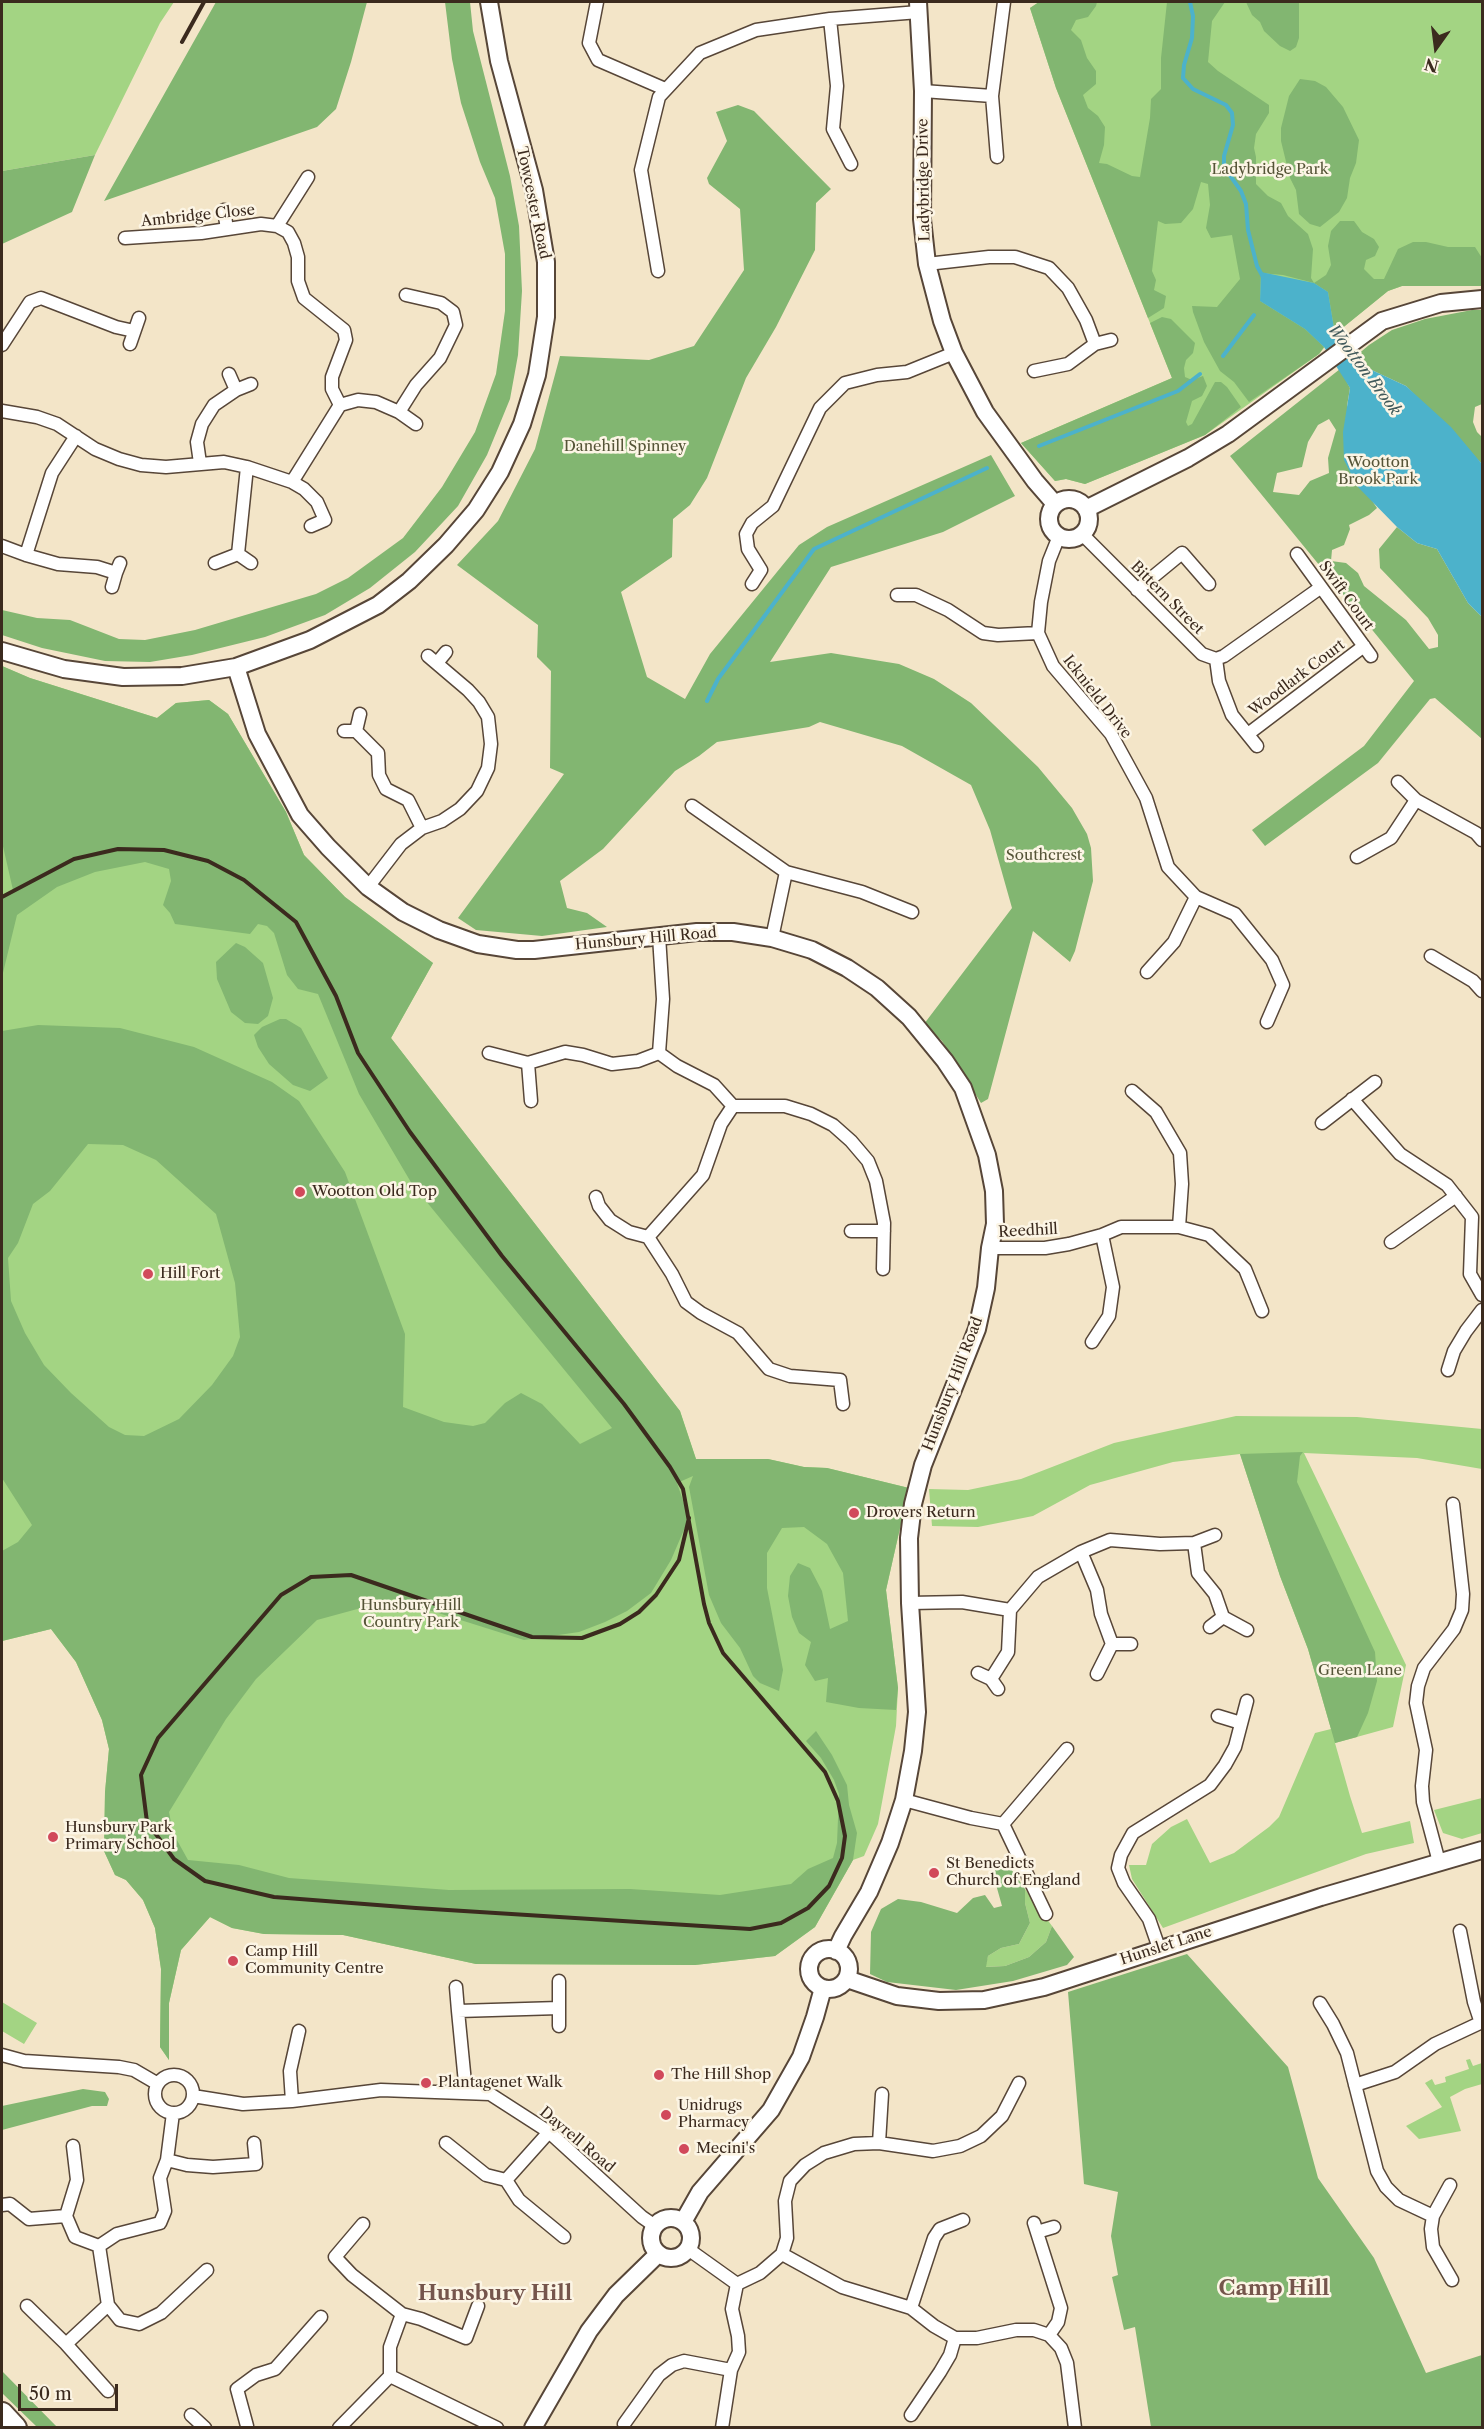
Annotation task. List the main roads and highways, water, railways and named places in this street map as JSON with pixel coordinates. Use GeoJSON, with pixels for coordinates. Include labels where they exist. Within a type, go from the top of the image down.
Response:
{"type":"FeatureCollection","features":[{"type":"Feature","properties":{"kind":"highway"},"geometry":{"type":"LineString","coordinates":[[2,2415],[15,2427]]}},
{"type":"Feature","properties":{"kind":"water"},"geometry":{"type":"Polygon","coordinates":[[[1261,272],[1314,283],[1328,292],[1335,334],[1355,360],[1406,386],[1451,427],[1482,464],[1482,617],[1468,603],[1437,549],[1417,543],[1397,527],[1357,486],[1344,460],[1343,432],[1350,388],[1324,347],[1305,329],[1260,301],[1261,272]]]}},
{"type":"Feature","properties":{"kind":"waterway","name":"Wootton Brook"},"geometry":{"type":"LineString","coordinates":[[1190,2],[1193,16],[1192,38],[1184,65],[1183,78],[1193,89],[1226,105],[1232,113],[1233,125],[1224,156],[1224,167],[1241,191],[1246,204],[1248,230],[1257,266],[1263,277]]}},
{"type":"Feature","properties":{"kind":"waterway"},"geometry":{"type":"LineString","coordinates":[[1223,356],[1254,315]]}},
{"type":"Feature","properties":{"kind":"waterway"},"geometry":{"type":"LineString","coordinates":[[1039,446],[1178,391],[1200,374]]}},
{"type":"Feature","properties":{"kind":"waterway"},"geometry":{"type":"LineString","coordinates":[[707,701],[718,679],[814,549],[987,468]]}},
{"type":"Feature","properties":{"kind":"railway"},"geometry":{"type":"LineString","coordinates":[[182,42],[204,2]]}},
{"type":"Feature","properties":{"kind":"railway"},"geometry":{"type":"LineString","coordinates":[[2,897],[74,859],[118,849],[164,850],[208,861],[244,880],[296,922],[336,996],[358,1053],[410,1132],[502,1256],[624,1404],[670,1467],[683,1489],[704,1604],[709,1623],[723,1653],[825,1772],[838,1801],[845,1836],[842,1858],[829,1886],[808,1908],[781,1923],[750,1929],[274,1897],[205,1881],[174,1859],[147,1822],[141,1775],[158,1738],[281,1595],[311,1577],[351,1575],[532,1637],[582,1638],[620,1624],[639,1612],[656,1595],[679,1560],[689,1518]]}},
{"type":"Feature","properties":{"kind":"place","name":"Wootton Old Top"},"geometry":{"type":"Point","coordinates":[300,1192]}},
{"type":"Feature","properties":{"kind":"place","name":"Hill Fort"},"geometry":{"type":"Point","coordinates":[148,1274]}},
{"type":"Feature","properties":{"kind":"place","name":"Drovers Return"},"geometry":{"type":"Point","coordinates":[854,1513]}},
{"type":"Feature","properties":{"kind":"place","name":"Hunsbury Park Primary School"},"geometry":{"type":"Point","coordinates":[53,1837]}},
{"type":"Feature","properties":{"kind":"place","name":"St Benedicts Church of England"},"geometry":{"type":"Point","coordinates":[934,1873]}},
{"type":"Feature","properties":{"kind":"place","name":"Camp Hill Community Centre"},"geometry":{"type":"Point","coordinates":[233,1961]}},
{"type":"Feature","properties":{"kind":"place","name":"The Hill Shop"},"geometry":{"type":"Point","coordinates":[659,2075]}},
{"type":"Feature","properties":{"kind":"place","name":"Plantagenet Walk"},"geometry":{"type":"Point","coordinates":[426,2083]}},
{"type":"Feature","properties":{"kind":"place","name":"Unidrugs Pharmacy"},"geometry":{"type":"Point","coordinates":[666,2115]}},
{"type":"Feature","properties":{"kind":"place","name":"Mecini's"},"geometry":{"type":"Point","coordinates":[684,2149]}},
{"type":"Feature","properties":{"kind":"district","name":"Camp Hill"},"geometry":{"type":"Point","coordinates":[1274,2289]}},
{"type":"Feature","properties":{"kind":"district","name":"Hunsbury Hill"},"geometry":{"type":"Point","coordinates":[495,2294]}},
{"type":"Feature","properties":{"kind":"park label","name":"Ladybridge Park"},"geometry":{"type":"Point","coordinates":[1270,170]}},
{"type":"Feature","properties":{"kind":"park label","name":"Danehill Spinney"},"geometry":{"type":"Point","coordinates":[625,447]}},
{"type":"Feature","properties":{"kind":"park label","name":"Wootton Brook Park"},"geometry":{"type":"Point","coordinates":[1378,472]}},
{"type":"Feature","properties":{"kind":"park label","name":"Southcrest"},"geometry":{"type":"Point","coordinates":[1044,856]}},
{"type":"Feature","properties":{"kind":"park label","name":"Hunsbury Hill Country Park"},"geometry":{"type":"Point","coordinates":[411,1614]}},
{"type":"Feature","properties":{"kind":"park label","name":"Green Lane"},"geometry":{"type":"Point","coordinates":[1360,1671]}}]}
